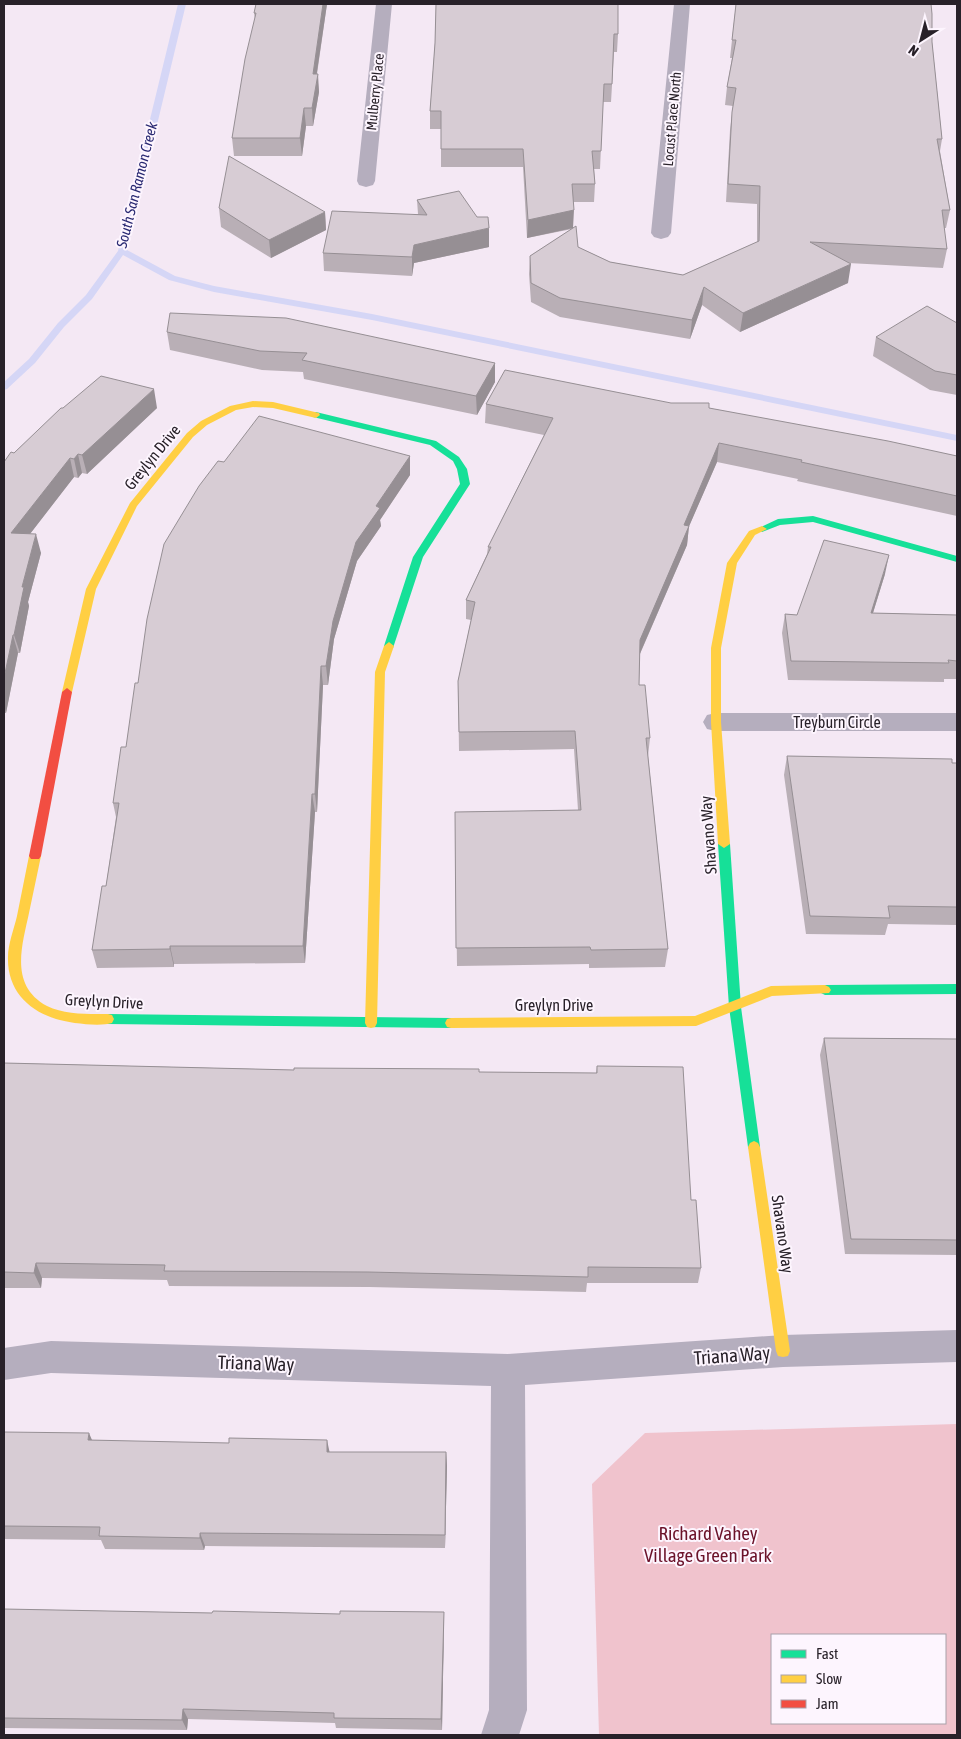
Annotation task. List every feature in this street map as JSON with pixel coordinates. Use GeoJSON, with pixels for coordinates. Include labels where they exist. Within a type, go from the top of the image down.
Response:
{"type":"FeatureCollection","features":[{"type":"Feature","properties":{"kind":"street","name":"Mulberry Place"},"geometry":{"type":"LineString","coordinates":[[366,181],[384,4]]}},
{"type":"Feature","properties":{"kind":"street","name":"Locust Place North"},"geometry":{"type":"LineString","coordinates":[[661,233],[682,4]]}},
{"type":"Feature","properties":{"kind":"street","name":"Greylyn Drive"},"geometry":{"type":"LineString","coordinates":[[371,1023],[380,672],[418,557],[465,484],[464,473],[455,456],[433,443],[273,405],[253,404],[234,408],[204,424],[179,446],[133,505],[91,589],[65,699],[14,958],[16,983],[30,1002],[54,1014],[82,1019],[371,1023],[696,1021],[735,1007]]}},
{"type":"Feature","properties":{"kind":"street","name":"Shavano Way"},"geometry":{"type":"LineString","coordinates":[[783,1351],[735,1007],[716,722],[716,648],[732,563],[752,533],[778,522],[813,519],[957,559]]}},
{"type":"Feature","properties":{"kind":"street","name":"Treyburn Circle"},"geometry":{"type":"LineString","coordinates":[[716,722],[957,722]]}},
{"type":"Feature","properties":{"kind":"street"},"geometry":{"type":"LineString","coordinates":[[735,1007],[772,991],[957,989]]}},
{"type":"Feature","properties":{"kind":"street","name":"Triana Way"},"geometry":{"type":"LineString","coordinates":[[4,1364],[51,1357],[508,1370],[783,1351],[957,1346]]}},
{"type":"Feature","properties":{"kind":"street"},"geometry":{"type":"LineString","coordinates":[[500,1735],[508,1710],[508,1370]]}},
{"type":"Feature","properties":{"kind":"green space","name":"Richard Vahey Village Green Park"},"geometry":{"type":"Polygon","coordinates":[[[957,1424],[957,1735],[599,1735],[592,1484],[645,1433],[957,1424]]]}},
{"type":"Feature","properties":{"kind":"building"},"geometry":{"type":"Polygon","coordinates":[[[256,4],[323,4],[313,74],[318,74],[312,108],[304,108],[300,138],[232,138],[245,59],[256,13],[254,13],[256,4]]]}},
{"type":"Feature","properties":{"kind":"building"},"geometry":{"type":"Polygon","coordinates":[[[436,4],[618,4],[618,34],[614,34],[612,84],[604,84],[601,151],[592,151],[595,184],[572,184],[574,210],[528,220],[523,149],[441,149],[441,111],[430,111],[436,4]]]}},
{"type":"Feature","properties":{"kind":"building"},"geometry":{"type":"Polygon","coordinates":[[[736,4],[931,4],[932,42],[942,139],[937,139],[950,210],[942,210],[947,249],[810,242],[851,264],[743,313],[704,287],[692,320],[560,298],[531,283],[530,256],[576,226],[578,247],[610,262],[683,275],[759,241],[760,186],[728,184],[732,112],[736,88],[727,87],[736,40],[732,40],[736,4]]]}},
{"type":"Feature","properties":{"kind":"building"},"geometry":{"type":"Polygon","coordinates":[[[229,156],[325,212],[269,240],[219,208],[229,156]]]}},
{"type":"Feature","properties":{"kind":"building"},"geometry":{"type":"Polygon","coordinates":[[[459,191],[477,217],[488,217],[489,228],[414,245],[412,257],[323,253],[332,211],[427,215],[417,200],[459,191]]]}},
{"type":"Feature","properties":{"kind":"building"},"geometry":{"type":"Polygon","coordinates":[[[927,306],[957,323],[957,375],[935,371],[876,337],[927,306]]]}},
{"type":"Feature","properties":{"kind":"building"},"geometry":{"type":"Polygon","coordinates":[[[170,313],[286,318],[495,363],[476,396],[302,360],[307,353],[260,351],[167,332],[170,313]]]}},
{"type":"Feature","properties":{"kind":"building"},"geometry":{"type":"Polygon","coordinates":[[[505,370],[671,403],[709,403],[709,408],[888,441],[957,456],[957,496],[719,443],[684,525],[689,526],[640,640],[639,685],[645,685],[650,738],[646,738],[668,949],[591,950],[590,947],[456,948],[455,812],[581,810],[575,731],[459,732],[458,681],[475,602],[466,600],[491,547],[488,547],[553,418],[486,404],[505,370]]]}},
{"type":"Feature","properties":{"kind":"building"},"geometry":{"type":"Polygon","coordinates":[[[101,376],[154,389],[82,455],[78,454],[74,459],[70,458],[11,533],[36,534],[22,587],[24,587],[4,678],[4,462],[11,452],[14,453],[61,408],[101,376]]]}},
{"type":"Feature","properties":{"kind":"building"},"geometry":{"type":"Polygon","coordinates":[[[259,416],[410,456],[376,506],[380,508],[356,542],[333,621],[326,666],[321,666],[315,794],[312,794],[303,946],[170,946],[170,949],[92,950],[102,886],[106,886],[119,803],[113,803],[121,747],[126,747],[135,683],[138,683],[147,619],[164,544],[199,486],[218,461],[224,462],[259,416]]]}},
{"type":"Feature","properties":{"kind":"building"},"geometry":{"type":"Polygon","coordinates":[[[824,540],[889,555],[871,613],[957,615],[957,661],[948,660],[949,663],[791,661],[785,614],[797,615],[824,540]]]}},
{"type":"Feature","properties":{"kind":"building"},"geometry":{"type":"Polygon","coordinates":[[[787,756],[952,759],[952,763],[957,763],[957,907],[888,906],[890,918],[810,916],[787,756]]]}},
{"type":"Feature","properties":{"kind":"building"},"geometry":{"type":"Polygon","coordinates":[[[824,1038],[957,1039],[957,1240],[851,1239],[824,1038]]]}},
{"type":"Feature","properties":{"kind":"building"},"geometry":{"type":"Polygon","coordinates":[[[4,1063],[294,1070],[294,1068],[479,1069],[479,1072],[597,1073],[597,1066],[683,1067],[691,1200],[696,1200],[701,1268],[588,1267],[588,1277],[368,1272],[164,1271],[165,1265],[36,1263],[34,1273],[4,1272],[4,1063]]]}},
{"type":"Feature","properties":{"kind":"building"},"geometry":{"type":"Polygon","coordinates":[[[4,1432],[89,1433],[88,1440],[229,1443],[229,1438],[327,1440],[327,1452],[446,1452],[445,1535],[200,1533],[200,1538],[99,1536],[100,1527],[4,1526],[4,1432]]]}},
{"type":"Feature","properties":{"kind":"building"},"geometry":{"type":"Polygon","coordinates":[[[4,1609],[340,1614],[340,1611],[444,1612],[441,1719],[334,1718],[334,1713],[183,1709],[182,1720],[4,1718],[4,1609]]]}},
{"type":"Feature","properties":{"kind":"waterway","name":"South San Ramon Creek"},"geometry":{"type":"LineString","coordinates":[[122,251],[182,4]]}},
{"type":"Feature","properties":{"kind":"waterway","name":"South San Ramon Creek"},"geometry":{"type":"LineString","coordinates":[[4,387],[32,361],[61,325],[89,297],[122,251]]}},
{"type":"Feature","properties":{"kind":"waterway"},"geometry":{"type":"LineString","coordinates":[[122,251],[172,278],[214,289],[372,317],[957,438]]}},
{"type":"Feature","properties":{"kind":"traffic: fast"},"geometry":{"type":"LineString","coordinates":[[316,415],[433,443],[456,459],[462,469],[465,484],[418,557],[389,646]]}},
{"type":"Feature","properties":{"kind":"traffic: fast"},"geometry":{"type":"LineString","coordinates":[[762,529],[778,522],[813,519],[957,559]]}},
{"type":"Feature","properties":{"kind":"traffic: fast"},"geometry":{"type":"LineString","coordinates":[[724,844],[735,1007],[754,1147]]}},
{"type":"Feature","properties":{"kind":"traffic: fast"},"geometry":{"type":"LineString","coordinates":[[825,990],[957,989]]}},
{"type":"Feature","properties":{"kind":"traffic: fast"},"geometry":{"type":"LineString","coordinates":[[108,1019],[451,1023]]}},
{"type":"Feature","properties":{"kind":"traffic: slow"},"geometry":{"type":"LineString","coordinates":[[67,692],[91,589],[133,505],[190,435],[204,423],[233,408],[253,404],[273,405],[316,415]]}},
{"type":"Feature","properties":{"kind":"traffic: slow"},"geometry":{"type":"LineString","coordinates":[[724,844],[716,722],[716,648],[732,563],[752,533],[762,529]]}},
{"type":"Feature","properties":{"kind":"traffic: slow"},"geometry":{"type":"LineString","coordinates":[[371,1023],[380,672],[389,646]]}},
{"type":"Feature","properties":{"kind":"traffic: slow"},"geometry":{"type":"LineString","coordinates":[[35,856],[14,957],[17,976],[23,991],[32,1002],[44,1010],[58,1015],[108,1019]]}},
{"type":"Feature","properties":{"kind":"traffic: slow"},"geometry":{"type":"LineString","coordinates":[[451,1023],[696,1021],[771,991],[825,990]]}},
{"type":"Feature","properties":{"kind":"traffic: slow"},"geometry":{"type":"LineString","coordinates":[[754,1147],[783,1351]]}},
{"type":"Feature","properties":{"kind":"traffic: jam"},"geometry":{"type":"LineString","coordinates":[[35,856],[67,692]]}}]}
